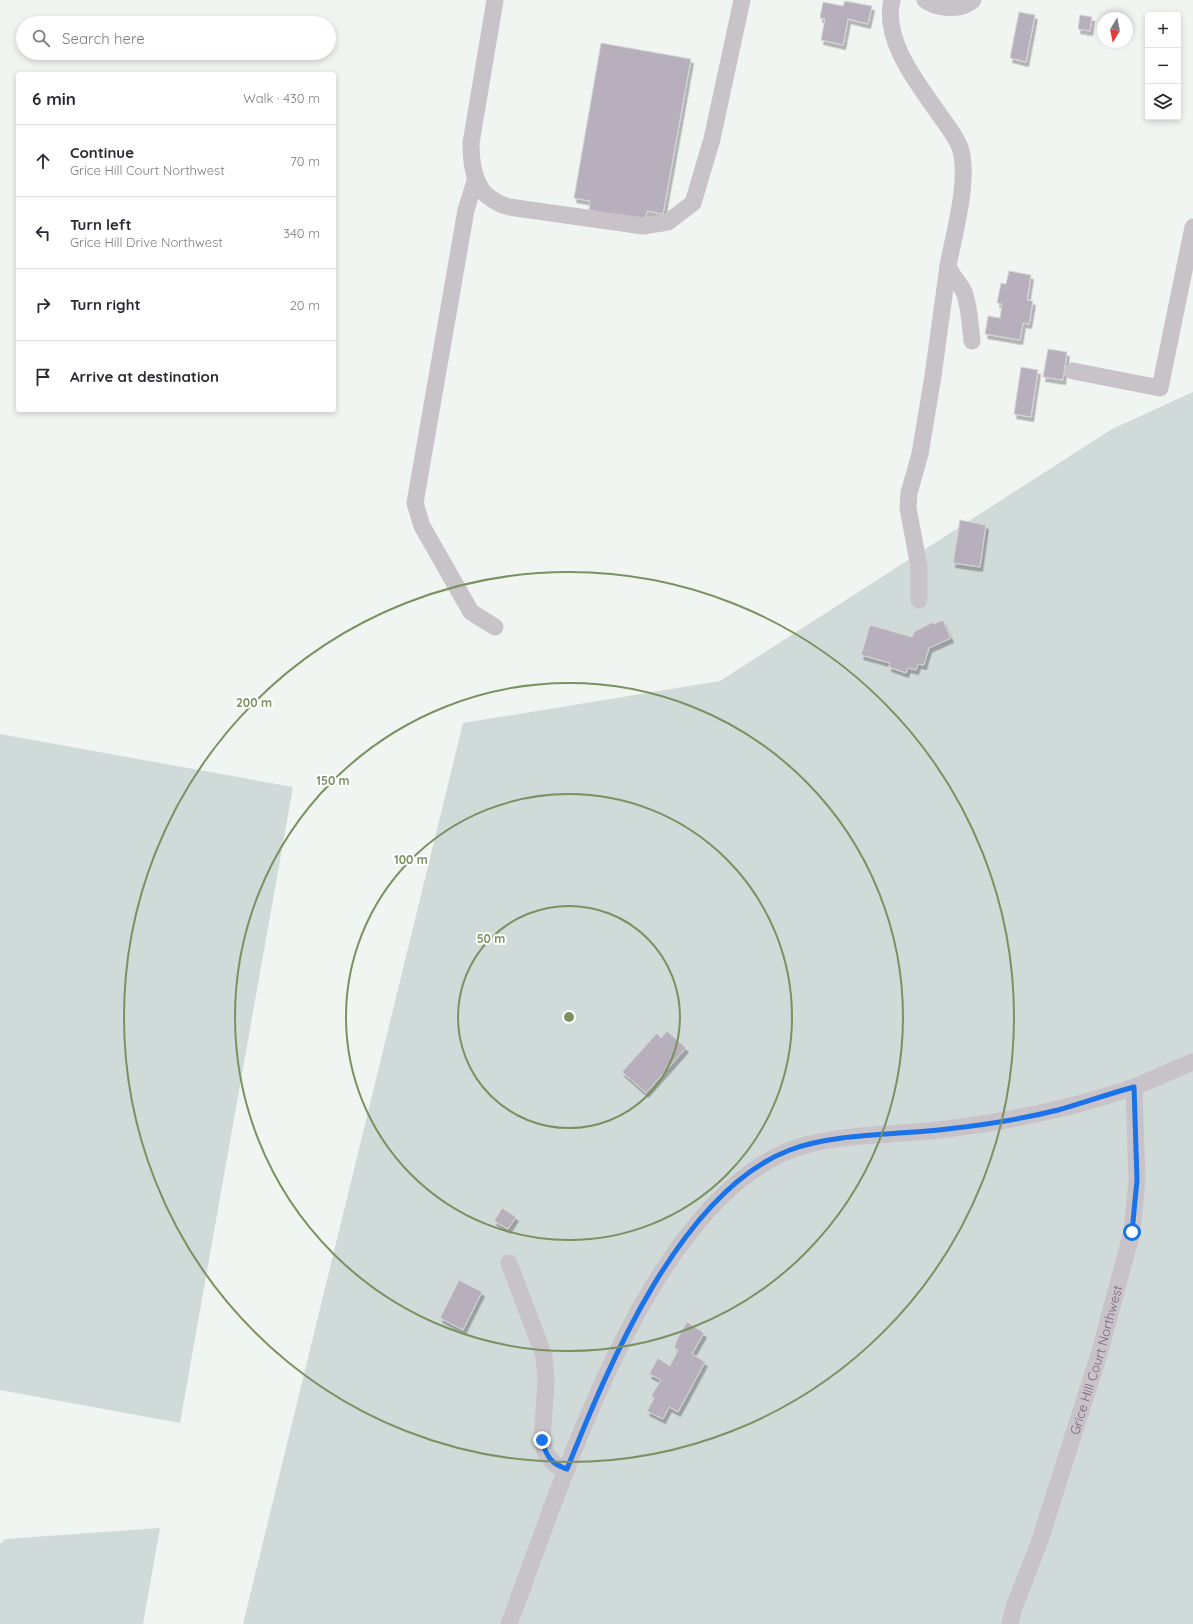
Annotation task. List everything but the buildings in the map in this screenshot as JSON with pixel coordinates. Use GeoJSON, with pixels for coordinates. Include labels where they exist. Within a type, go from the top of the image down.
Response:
{"type":"FeatureCollection","features":[{"type":"Feature","properties":{"kind":"street"},"geometry":{"type":"LineString","coordinates":[[496,0],[471,143],[471,158],[476,178],[490,199],[509,207],[643,226],[668,222],[693,203],[712,139],[742,0]]}},
{"type":"Feature","properties":{"kind":"street"},"geometry":{"type":"LineString","coordinates":[[892,0],[890,16],[891,31],[899,52],[919,86],[953,134],[961,150],[964,167],[963,183],[948,266],[920,454],[909,493],[908,508],[920,567],[919,600]]}},
{"type":"Feature","properties":{"kind":"street"},"geometry":{"type":"LineString","coordinates":[[925,0],[949,8],[968,4],[973,0]]}},
{"type":"Feature","properties":{"kind":"street"},"geometry":{"type":"LineString","coordinates":[[476,178],[466,210],[415,503],[422,526],[471,612],[495,627]]}},
{"type":"Feature","properties":{"kind":"street"},"geometry":{"type":"LineString","coordinates":[[1073,371],[1160,388],[1193,227]]}},
{"type":"Feature","properties":{"kind":"street"},"geometry":{"type":"LineString","coordinates":[[948,266],[952,276],[964,291],[968,308],[972,342]]}},
{"type":"Feature","properties":{"kind":"street"},"geometry":{"type":"LineString","coordinates":[[509,1624],[567,1469],[614,1359],[639,1310],[661,1273],[692,1229],[719,1198],[752,1171],[790,1150],[808,1144],[830,1140],[947,1129],[998,1122],[1058,1110],[1134,1087],[1193,1062]]}},
{"type":"Feature","properties":{"kind":"street","name":"Grice Hill Court Northwest"},"geometry":{"type":"LineString","coordinates":[[1010,1624],[1013,1610],[1039,1543],[1100,1351],[1132,1232],[1137,1180],[1134,1087]]}},
{"type":"Feature","properties":{"kind":"street"},"geometry":{"type":"LineString","coordinates":[[509,1263],[544,1356],[546,1381],[542,1440],[546,1455],[556,1465],[567,1469]]}},
{"type":"Feature","properties":{"kind":"shaded area"},"geometry":{"type":"Polygon","coordinates":[[[1193,392],[1193,1624],[243,1624],[463,723],[720,681],[1112,429],[1193,392]]]}},
{"type":"Feature","properties":{"kind":"shaded area"},"geometry":{"type":"Polygon","coordinates":[[[0,734],[293,787],[180,1423],[0,1390],[0,734]]]}},
{"type":"Feature","properties":{"kind":"shaded area"},"geometry":{"type":"Polygon","coordinates":[[[160,1528],[143,1624],[0,1624],[0,1544],[5,1539],[160,1528]]]}},
{"type":"Feature","properties":{"kind":"route"},"geometry":{"type":"LineString","coordinates":[[542,1440],[546,1455],[556,1465],[567,1469],[590,1411],[614,1359],[639,1310],[661,1273],[692,1229],[719,1198],[752,1171],[790,1150],[808,1144],[830,1140],[947,1129],[998,1122],[1058,1110],[1134,1087],[1137,1180],[1132,1232]]}}]}
